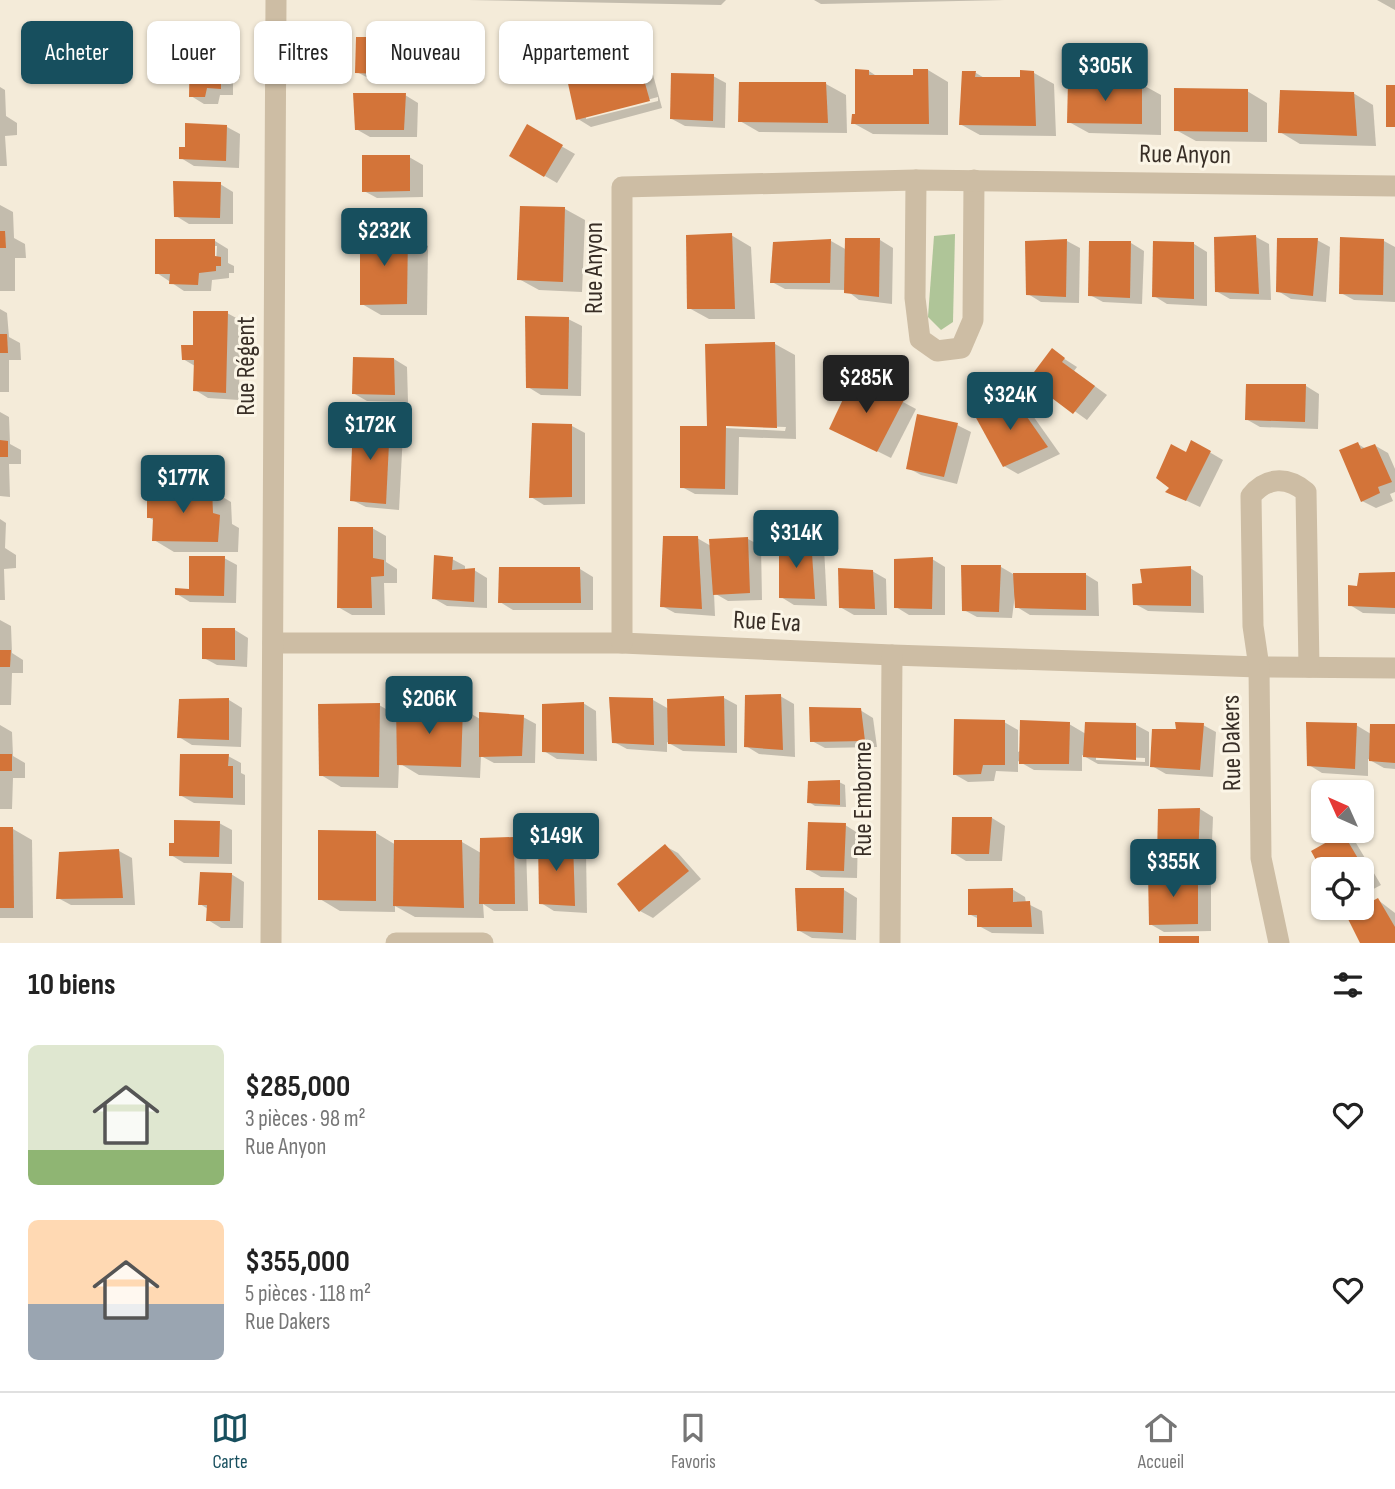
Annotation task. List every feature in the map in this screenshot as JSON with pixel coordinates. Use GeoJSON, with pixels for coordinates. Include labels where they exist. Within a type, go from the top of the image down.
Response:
{"type":"FeatureCollection","features":[{"type":"Feature","properties":{"kind":"street","name":"Rue Régent"},"geometry":{"type":"LineString","coordinates":[[271,943],[276,0]]}},
{"type":"Feature","properties":{"kind":"street","name":"Rue Anyon"},"geometry":{"type":"LineString","coordinates":[[622,643],[622,187],[916,180],[1395,186]]}},
{"type":"Feature","properties":{"kind":"street"},"geometry":{"type":"LineString","coordinates":[[916,180],[915,298],[920,339],[937,351],[961,348],[973,320],[974,180]]}},
{"type":"Feature","properties":{"kind":"street"},"geometry":{"type":"LineString","coordinates":[[1259,667],[1253,626],[1251,496],[1259,486],[1280,479],[1296,483],[1306,492],[1309,667]]}},
{"type":"Feature","properties":{"kind":"street","name":"Rue Eva"},"geometry":{"type":"LineString","coordinates":[[273,643],[622,643],[1259,667],[1395,668]]}},
{"type":"Feature","properties":{"kind":"street","name":"Rue Emborne"},"geometry":{"type":"LineString","coordinates":[[890,943],[892,655]]}},
{"type":"Feature","properties":{"kind":"street","name":"Rue Dakers"},"geometry":{"type":"LineString","coordinates":[[1259,667],[1261,858],[1279,943]]}},
{"type":"Feature","properties":{"kind":"street"},"geometry":{"type":"LineString","coordinates":[[396,943],[483,943]]}},
{"type":"Feature","properties":{"kind":"green space"},"geometry":{"type":"Polygon","coordinates":[[[955,234],[953,322],[941,330],[928,317],[934,236],[955,234]]]}},
{"type":"Feature","properties":{"kind":"building"},"geometry":{"type":"Polygon","coordinates":[[[356,37],[366,37],[366,73],[355,73],[356,37]]]}},
{"type":"Feature","properties":{"kind":"building"},"geometry":{"type":"Polygon","coordinates":[[[855,69],[869,70],[869,75],[913,75],[913,69],[928,69],[929,124],[851,124],[852,114],[855,114],[855,69]]]}},
{"type":"Feature","properties":{"kind":"building"},"geometry":{"type":"Polygon","coordinates":[[[1020,70],[1034,71],[1036,126],[959,125],[962,71],[976,71],[975,77],[1020,77],[1020,70]]]}},
{"type":"Feature","properties":{"kind":"building"},"geometry":{"type":"Polygon","coordinates":[[[671,73],[714,74],[713,121],[670,119],[671,73]]]}},
{"type":"Feature","properties":{"kind":"building"},"geometry":{"type":"Polygon","coordinates":[[[1068,81],[1142,82],[1142,124],[1067,123],[1068,81]]]}},
{"type":"Feature","properties":{"kind":"building"},"geometry":{"type":"Polygon","coordinates":[[[739,82],[826,82],[828,123],[738,122],[739,82]]]}},
{"type":"Feature","properties":{"kind":"building"},"geometry":{"type":"Polygon","coordinates":[[[189,84],[221,84],[221,89],[207,88],[205,97],[189,97],[189,84]]]}},
{"type":"Feature","properties":{"kind":"building"},"geometry":{"type":"Polygon","coordinates":[[[568,84],[645,84],[650,101],[576,120],[568,84]]]}},
{"type":"Feature","properties":{"kind":"building"},"geometry":{"type":"Polygon","coordinates":[[[1386,85],[1395,85],[1395,127],[1386,127],[1386,85]]]}},
{"type":"Feature","properties":{"kind":"building"},"geometry":{"type":"Polygon","coordinates":[[[1174,88],[1248,89],[1248,132],[1174,131],[1174,88]]]}},
{"type":"Feature","properties":{"kind":"building"},"geometry":{"type":"Polygon","coordinates":[[[1280,90],[1354,92],[1357,136],[1278,133],[1280,90]]]}},
{"type":"Feature","properties":{"kind":"building"},"geometry":{"type":"Polygon","coordinates":[[[353,93],[406,93],[404,130],[355,130],[353,93]]]}},
{"type":"Feature","properties":{"kind":"building"},"geometry":{"type":"Polygon","coordinates":[[[185,123],[227,125],[226,161],[179,159],[179,147],[185,147],[185,123]]]}},
{"type":"Feature","properties":{"kind":"building"},"geometry":{"type":"Polygon","coordinates":[[[527,124],[563,145],[544,177],[509,156],[527,124]]]}},
{"type":"Feature","properties":{"kind":"building"},"geometry":{"type":"Polygon","coordinates":[[[362,155],[410,155],[410,191],[362,192],[362,155]]]}},
{"type":"Feature","properties":{"kind":"building"},"geometry":{"type":"Polygon","coordinates":[[[173,181],[221,182],[220,218],[174,217],[173,181]]]}},
{"type":"Feature","properties":{"kind":"building"},"geometry":{"type":"Polygon","coordinates":[[[520,206],[565,207],[563,282],[517,280],[520,206]]]}},
{"type":"Feature","properties":{"kind":"building"},"geometry":{"type":"Polygon","coordinates":[[[0,231],[5,231],[6,248],[0,248],[0,231]]]}},
{"type":"Feature","properties":{"kind":"building"},"geometry":{"type":"Polygon","coordinates":[[[360,231],[408,233],[407,304],[360,305],[360,231]]]}},
{"type":"Feature","properties":{"kind":"building"},"geometry":{"type":"Polygon","coordinates":[[[732,233],[735,309],[687,309],[686,235],[732,233]]]}},
{"type":"Feature","properties":{"kind":"building"},"geometry":{"type":"Polygon","coordinates":[[[1256,235],[1259,294],[1215,292],[1214,237],[1256,235]]]}},
{"type":"Feature","properties":{"kind":"building"},"geometry":{"type":"Polygon","coordinates":[[[1340,237],[1384,239],[1383,295],[1339,294],[1340,237]]]}},
{"type":"Feature","properties":{"kind":"building"},"geometry":{"type":"Polygon","coordinates":[[[845,238],[880,238],[879,297],[844,293],[845,238]]]}},
{"type":"Feature","properties":{"kind":"building"},"geometry":{"type":"Polygon","coordinates":[[[1277,238],[1318,238],[1313,296],[1276,292],[1277,238]]]}},
{"type":"Feature","properties":{"kind":"building"},"geometry":{"type":"Polygon","coordinates":[[[155,239],[215,239],[215,256],[221,257],[221,266],[216,266],[216,271],[199,273],[198,285],[169,284],[170,274],[155,274],[155,239]]]}},
{"type":"Feature","properties":{"kind":"building"},"geometry":{"type":"Polygon","coordinates":[[[831,239],[830,283],[770,283],[773,242],[831,239]]]}},
{"type":"Feature","properties":{"kind":"building"},"geometry":{"type":"Polygon","coordinates":[[[1067,239],[1066,297],[1026,295],[1025,241],[1067,239]]]}},
{"type":"Feature","properties":{"kind":"building"},"geometry":{"type":"Polygon","coordinates":[[[1089,241],[1131,241],[1130,298],[1088,296],[1089,241]]]}},
{"type":"Feature","properties":{"kind":"building"},"geometry":{"type":"Polygon","coordinates":[[[1153,241],[1194,242],[1194,299],[1152,297],[1153,241]]]}},
{"type":"Feature","properties":{"kind":"building"},"geometry":{"type":"Polygon","coordinates":[[[193,311],[228,311],[226,393],[193,391],[194,360],[182,360],[181,345],[193,345],[193,311]]]}},
{"type":"Feature","properties":{"kind":"building"},"geometry":{"type":"Polygon","coordinates":[[[525,316],[569,317],[568,389],[526,388],[525,316]]]}},
{"type":"Feature","properties":{"kind":"building"},"geometry":{"type":"Polygon","coordinates":[[[0,334],[7,334],[8,353],[0,353],[0,334]]]}},
{"type":"Feature","properties":{"kind":"building"},"geometry":{"type":"Polygon","coordinates":[[[775,342],[777,428],[726,426],[725,489],[680,488],[680,426],[707,426],[705,344],[775,342]]]}},
{"type":"Feature","properties":{"kind":"building"},"geometry":{"type":"Polygon","coordinates":[[[1052,348],[1065,358],[1062,362],[1095,386],[1073,414],[1028,380],[1052,348]]]}},
{"type":"Feature","properties":{"kind":"building"},"geometry":{"type":"Polygon","coordinates":[[[353,357],[394,358],[395,395],[352,394],[353,357]]]}},
{"type":"Feature","properties":{"kind":"building"},"geometry":{"type":"Polygon","coordinates":[[[853,378],[904,400],[877,452],[829,429],[853,378]]]}},
{"type":"Feature","properties":{"kind":"building"},"geometry":{"type":"Polygon","coordinates":[[[1246,384],[1306,384],[1305,422],[1245,420],[1246,384]]]}},
{"type":"Feature","properties":{"kind":"building"},"geometry":{"type":"Polygon","coordinates":[[[1013,397],[1048,447],[1003,467],[975,416],[1013,397]]]}},
{"type":"Feature","properties":{"kind":"building"},"geometry":{"type":"Polygon","coordinates":[[[917,414],[958,423],[944,477],[906,469],[917,414]]]}},
{"type":"Feature","properties":{"kind":"building"},"geometry":{"type":"Polygon","coordinates":[[[353,421],[390,423],[386,504],[350,501],[353,421]]]}},
{"type":"Feature","properties":{"kind":"building"},"geometry":{"type":"Polygon","coordinates":[[[532,423],[572,424],[572,497],[529,498],[532,423]]]}},
{"type":"Feature","properties":{"kind":"building"},"geometry":{"type":"Polygon","coordinates":[[[0,440],[8,441],[8,457],[0,457],[0,440]]]}},
{"type":"Feature","properties":{"kind":"building"},"geometry":{"type":"Polygon","coordinates":[[[1191,440],[1211,451],[1186,501],[1165,492],[1169,488],[1156,478],[1171,444],[1186,452],[1191,440]]]}},
{"type":"Feature","properties":{"kind":"building"},"geometry":{"type":"Polygon","coordinates":[[[1358,442],[1361,449],[1375,444],[1392,482],[1378,487],[1380,493],[1361,502],[1339,450],[1358,442]]]}},
{"type":"Feature","properties":{"kind":"building"},"geometry":{"type":"Polygon","coordinates":[[[147,487],[212,488],[213,513],[220,515],[218,542],[152,541],[153,518],[147,518],[147,487]]]}},
{"type":"Feature","properties":{"kind":"building"},"geometry":{"type":"Polygon","coordinates":[[[338,527],[373,527],[373,558],[384,560],[384,576],[371,577],[372,608],[337,608],[338,527]]]}},
{"type":"Feature","properties":{"kind":"building"},"geometry":{"type":"Polygon","coordinates":[[[663,536],[698,536],[702,609],[660,607],[663,536]]]}},
{"type":"Feature","properties":{"kind":"building"},"geometry":{"type":"Polygon","coordinates":[[[748,537],[750,593],[713,595],[709,539],[748,537]]]}},
{"type":"Feature","properties":{"kind":"building"},"geometry":{"type":"Polygon","coordinates":[[[811,538],[815,599],[779,598],[779,542],[811,538]]]}},
{"type":"Feature","properties":{"kind":"building"},"geometry":{"type":"Polygon","coordinates":[[[434,555],[453,557],[452,570],[475,568],[474,602],[432,599],[434,555]]]}},
{"type":"Feature","properties":{"kind":"building"},"geometry":{"type":"Polygon","coordinates":[[[189,556],[225,556],[224,596],[175,595],[175,588],[189,589],[189,556]]]}},
{"type":"Feature","properties":{"kind":"building"},"geometry":{"type":"Polygon","coordinates":[[[933,557],[932,609],[894,608],[894,559],[933,557]]]}},
{"type":"Feature","properties":{"kind":"building"},"geometry":{"type":"Polygon","coordinates":[[[961,565],[1001,565],[999,612],[962,611],[961,565]]]}},
{"type":"Feature","properties":{"kind":"building"},"geometry":{"type":"Polygon","coordinates":[[[1191,566],[1191,606],[1133,605],[1132,584],[1142,583],[1140,569],[1191,566]]]}},
{"type":"Feature","properties":{"kind":"building"},"geometry":{"type":"Polygon","coordinates":[[[499,567],[580,567],[581,603],[498,603],[499,567]]]}},
{"type":"Feature","properties":{"kind":"building"},"geometry":{"type":"Polygon","coordinates":[[[838,568],[873,570],[875,609],[839,608],[838,568]]]}},
{"type":"Feature","properties":{"kind":"building"},"geometry":{"type":"Polygon","coordinates":[[[1395,572],[1395,608],[1348,606],[1348,585],[1357,586],[1359,573],[1395,572]]]}},
{"type":"Feature","properties":{"kind":"building"},"geometry":{"type":"Polygon","coordinates":[[[1013,573],[1086,573],[1086,610],[1015,608],[1013,573]]]}},
{"type":"Feature","properties":{"kind":"building"},"geometry":{"type":"Polygon","coordinates":[[[202,628],[235,628],[235,660],[202,659],[202,628]]]}},
{"type":"Feature","properties":{"kind":"building"},"geometry":{"type":"Polygon","coordinates":[[[0,650],[11,650],[10,667],[0,667],[0,650]]]}},
{"type":"Feature","properties":{"kind":"building"},"geometry":{"type":"Polygon","coordinates":[[[781,694],[783,750],[744,747],[745,695],[781,694]]]}},
{"type":"Feature","properties":{"kind":"building"},"geometry":{"type":"Polygon","coordinates":[[[724,696],[725,746],[668,744],[667,699],[724,696]]]}},
{"type":"Feature","properties":{"kind":"building"},"geometry":{"type":"Polygon","coordinates":[[[609,697],[653,698],[654,745],[612,743],[609,697]]]}},
{"type":"Feature","properties":{"kind":"building"},"geometry":{"type":"Polygon","coordinates":[[[229,698],[229,740],[177,738],[179,699],[229,698]]]}},
{"type":"Feature","properties":{"kind":"building"},"geometry":{"type":"Polygon","coordinates":[[[584,702],[584,754],[542,752],[542,704],[584,702]]]}},
{"type":"Feature","properties":{"kind":"building"},"geometry":{"type":"Polygon","coordinates":[[[380,703],[379,777],[319,776],[318,704],[380,703]]]}},
{"type":"Feature","properties":{"kind":"building"},"geometry":{"type":"Polygon","coordinates":[[[396,705],[463,707],[461,767],[397,765],[396,705]]]}},
{"type":"Feature","properties":{"kind":"building"},"geometry":{"type":"Polygon","coordinates":[[[809,707],[861,708],[865,741],[810,742],[809,707]]]}},
{"type":"Feature","properties":{"kind":"building"},"geometry":{"type":"Polygon","coordinates":[[[479,712],[524,715],[522,756],[479,757],[479,712]]]}},
{"type":"Feature","properties":{"kind":"building"},"geometry":{"type":"Polygon","coordinates":[[[954,719],[1005,720],[1005,765],[983,765],[981,774],[953,775],[954,719]]]}},
{"type":"Feature","properties":{"kind":"building"},"geometry":{"type":"Polygon","coordinates":[[[1020,720],[1070,722],[1069,764],[1019,764],[1020,720]]]}},
{"type":"Feature","properties":{"kind":"building"},"geometry":{"type":"Polygon","coordinates":[[[1085,722],[1136,723],[1136,760],[1083,757],[1085,722]]]}},
{"type":"Feature","properties":{"kind":"building"},"geometry":{"type":"Polygon","coordinates":[[[1175,722],[1204,723],[1200,770],[1150,767],[1152,729],[1176,729],[1175,722]]]}},
{"type":"Feature","properties":{"kind":"building"},"geometry":{"type":"Polygon","coordinates":[[[1306,722],[1357,723],[1355,769],[1307,766],[1306,722]]]}},
{"type":"Feature","properties":{"kind":"building"},"geometry":{"type":"Polygon","coordinates":[[[1370,724],[1395,724],[1395,763],[1369,761],[1370,724]]]}},
{"type":"Feature","properties":{"kind":"building"},"geometry":{"type":"Polygon","coordinates":[[[0,754],[12,754],[12,771],[0,771],[0,754]]]}},
{"type":"Feature","properties":{"kind":"building"},"geometry":{"type":"Polygon","coordinates":[[[180,754],[229,754],[228,766],[233,766],[233,798],[179,796],[180,754]]]}},
{"type":"Feature","properties":{"kind":"building"},"geometry":{"type":"Polygon","coordinates":[[[840,780],[840,805],[807,803],[808,781],[840,780]]]}},
{"type":"Feature","properties":{"kind":"building"},"geometry":{"type":"Polygon","coordinates":[[[1200,808],[1198,860],[1157,858],[1158,809],[1200,808]]]}},
{"type":"Feature","properties":{"kind":"building"},"geometry":{"type":"Polygon","coordinates":[[[952,817],[992,817],[989,854],[951,854],[952,817]]]}},
{"type":"Feature","properties":{"kind":"building"},"geometry":{"type":"Polygon","coordinates":[[[174,820],[220,821],[219,857],[169,856],[169,843],[174,843],[174,820]]]}},
{"type":"Feature","properties":{"kind":"building"},"geometry":{"type":"Polygon","coordinates":[[[808,822],[846,823],[844,871],[806,870],[808,822]]]}},
{"type":"Feature","properties":{"kind":"building"},"geometry":{"type":"Polygon","coordinates":[[[0,827],[13,827],[14,908],[0,908],[0,827]]]}},
{"type":"Feature","properties":{"kind":"building"},"geometry":{"type":"Polygon","coordinates":[[[318,830],[376,831],[376,901],[318,900],[318,830]]]}},
{"type":"Feature","properties":{"kind":"building"},"geometry":{"type":"Polygon","coordinates":[[[514,837],[515,904],[479,904],[480,838],[514,837]]]}},
{"type":"Feature","properties":{"kind":"building"},"geometry":{"type":"Polygon","coordinates":[[[394,840],[462,840],[464,908],[393,906],[394,840]]]}},
{"type":"Feature","properties":{"kind":"building"},"geometry":{"type":"Polygon","coordinates":[[[538,841],[573,841],[575,906],[539,904],[538,841]]]}},
{"type":"Feature","properties":{"kind":"building"},"geometry":{"type":"Polygon","coordinates":[[[665,844],[689,871],[639,912],[617,884],[665,844]]]}},
{"type":"Feature","properties":{"kind":"building"},"geometry":{"type":"Polygon","coordinates":[[[1323,844],[1350,844],[1357,857],[1314,857],[1311,851],[1323,844]]]}},
{"type":"Feature","properties":{"kind":"building"},"geometry":{"type":"Polygon","coordinates":[[[119,849],[123,898],[56,899],[59,852],[119,849]]]}},
{"type":"Feature","properties":{"kind":"building"},"geometry":{"type":"Polygon","coordinates":[[[200,872],[232,873],[230,921],[206,921],[207,905],[198,905],[200,872]]]}},
{"type":"Feature","properties":{"kind":"building"},"geometry":{"type":"Polygon","coordinates":[[[1148,872],[1198,874],[1198,924],[1149,925],[1148,872]]]}},
{"type":"Feature","properties":{"kind":"building"},"geometry":{"type":"Polygon","coordinates":[[[795,888],[844,888],[843,933],[797,931],[795,888]]]}},
{"type":"Feature","properties":{"kind":"building"},"geometry":{"type":"Polygon","coordinates":[[[1013,888],[1013,902],[1030,901],[1032,927],[977,927],[977,915],[968,915],[968,889],[1013,888]]]}},
{"type":"Feature","properties":{"kind":"building"},"geometry":{"type":"Polygon","coordinates":[[[1378,898],[1395,927],[1395,943],[1360,943],[1348,920],[1374,920],[1374,900],[1378,898]]]}},
{"type":"Feature","properties":{"kind":"building"},"geometry":{"type":"Polygon","coordinates":[[[1159,936],[1199,936],[1199,943],[1159,943],[1159,936]]]}}]}
